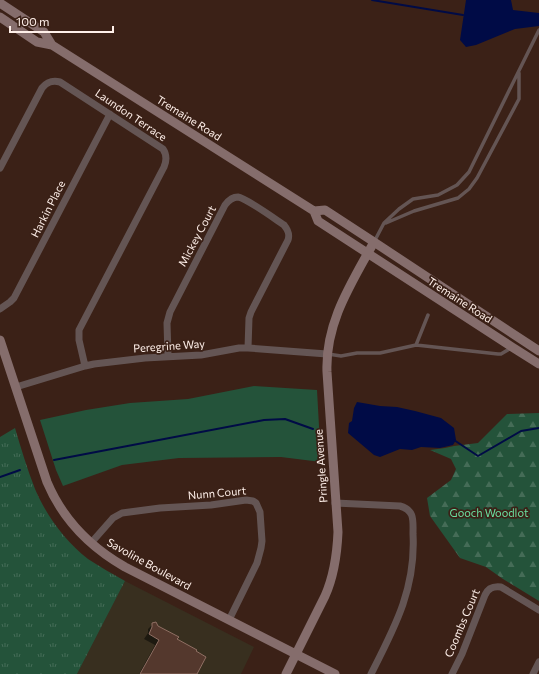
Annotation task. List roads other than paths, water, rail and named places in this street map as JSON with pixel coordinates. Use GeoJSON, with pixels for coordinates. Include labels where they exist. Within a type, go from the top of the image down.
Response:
{"type":"FeatureCollection","features":[{"type":"Feature","properties":{"kind":"main road","name":"Tremaine Road"},"geometry":{"type":"LineString","coordinates":[[0,3],[44,32],[52,45]]}},
{"type":"Feature","properties":{"kind":"main road","name":"Tremaine Road"},"geometry":{"type":"LineString","coordinates":[[0,17],[37,42],[52,45],[314,211],[318,221],[512,348],[539,364]]}},
{"type":"Feature","properties":{"kind":"main road","name":"Tremaine Road"},"geometry":{"type":"LineString","coordinates":[[314,211],[325,210],[539,351]]}},
{"type":"Feature","properties":{"kind":"main road","name":"Pringle Avenue"},"geometry":{"type":"LineString","coordinates":[[286,674],[330,585],[335,564],[338,544],[327,354],[336,314],[374,242]]}},
{"type":"Feature","properties":{"kind":"main road","name":"Savoline Boulevard"},"geometry":{"type":"LineString","coordinates":[[0,340],[51,492],[66,517],[91,543],[107,556],[125,567],[335,674]]}},
{"type":"Feature","properties":{"kind":"street","name":"Laundon Terrace"},"geometry":{"type":"LineString","coordinates":[[0,168],[42,88],[49,82],[53,81],[60,82],[163,149],[165,152],[166,159],[164,167],[79,330],[79,340],[85,366]]}},
{"type":"Feature","properties":{"kind":"street","name":"Harkin Place"},"geometry":{"type":"LineString","coordinates":[[0,309],[10,302],[16,293],[110,114]]}},
{"type":"Feature","properties":{"kind":"street","name":"Mickey Court"},"geometry":{"type":"LineString","coordinates":[[168,356],[167,323],[170,312],[225,205],[232,199],[238,197],[247,200],[284,225],[289,234],[288,240],[251,312],[248,348]]}},
{"type":"Feature","properties":{"kind":"street","name":"Peregrine Way"},"geometry":{"type":"LineString","coordinates":[[16,387],[94,364],[168,356],[201,355],[239,348],[327,354]]}},
{"type":"Feature","properties":{"kind":"street","name":"Nunn Court"},"geometry":{"type":"LineString","coordinates":[[91,543],[113,518],[122,513],[160,508],[211,506],[246,500],[253,501],[260,512],[262,541],[257,563],[229,620]]}},
{"type":"Feature","properties":{"kind":"street"},"geometry":{"type":"LineString","coordinates":[[336,503],[400,506],[408,510],[412,515],[414,538],[412,569],[408,587],[403,606],[394,629],[371,674]]}},
{"type":"Feature","properties":{"kind":"street","name":"Coombs Court"},"geometry":{"type":"LineString","coordinates":[[452,674],[462,654],[485,595],[489,589],[496,586],[501,587],[539,610]]}},
{"type":"Feature","properties":{"kind":"street"},"geometry":{"type":"LineString","coordinates":[[533,674],[539,662]]}},
{"type":"Feature","properties":{"kind":"lane"},"geometry":{"type":"LineString","coordinates":[[374,242],[384,223],[399,209],[413,200],[438,195],[457,185],[469,172],[539,30]]}},
{"type":"Feature","properties":{"kind":"lane"},"geometry":{"type":"LineString","coordinates":[[384,223],[414,211],[458,198],[469,189],[477,178],[519,98],[519,72]]}},
{"type":"Feature","properties":{"kind":"lane"},"geometry":{"type":"LineString","coordinates":[[416,345],[428,315]]}},
{"type":"Feature","properties":{"kind":"lane"},"geometry":{"type":"LineString","coordinates":[[327,354],[340,356],[357,353],[380,353],[416,345],[498,354],[512,348]]}},
{"type":"Feature","properties":{"kind":"waterway"},"geometry":{"type":"LineString","coordinates":[[372,0],[463,15]]}},
{"type":"Feature","properties":{"kind":"waterway"},"geometry":{"type":"LineString","coordinates":[[54,460],[264,420],[285,419],[313,429]]}},
{"type":"Feature","properties":{"kind":"waterway"},"geometry":{"type":"LineString","coordinates":[[454,440],[478,456],[521,431],[539,428]]}},
{"type":"Feature","properties":{"kind":"waterway"},"geometry":{"type":"LineString","coordinates":[[0,477],[20,470]]}},
{"type":"Feature","properties":{"kind":"park label","name":"Gooch Woodlot"},"geometry":{"type":"Point","coordinates":[489,513]}}]}
